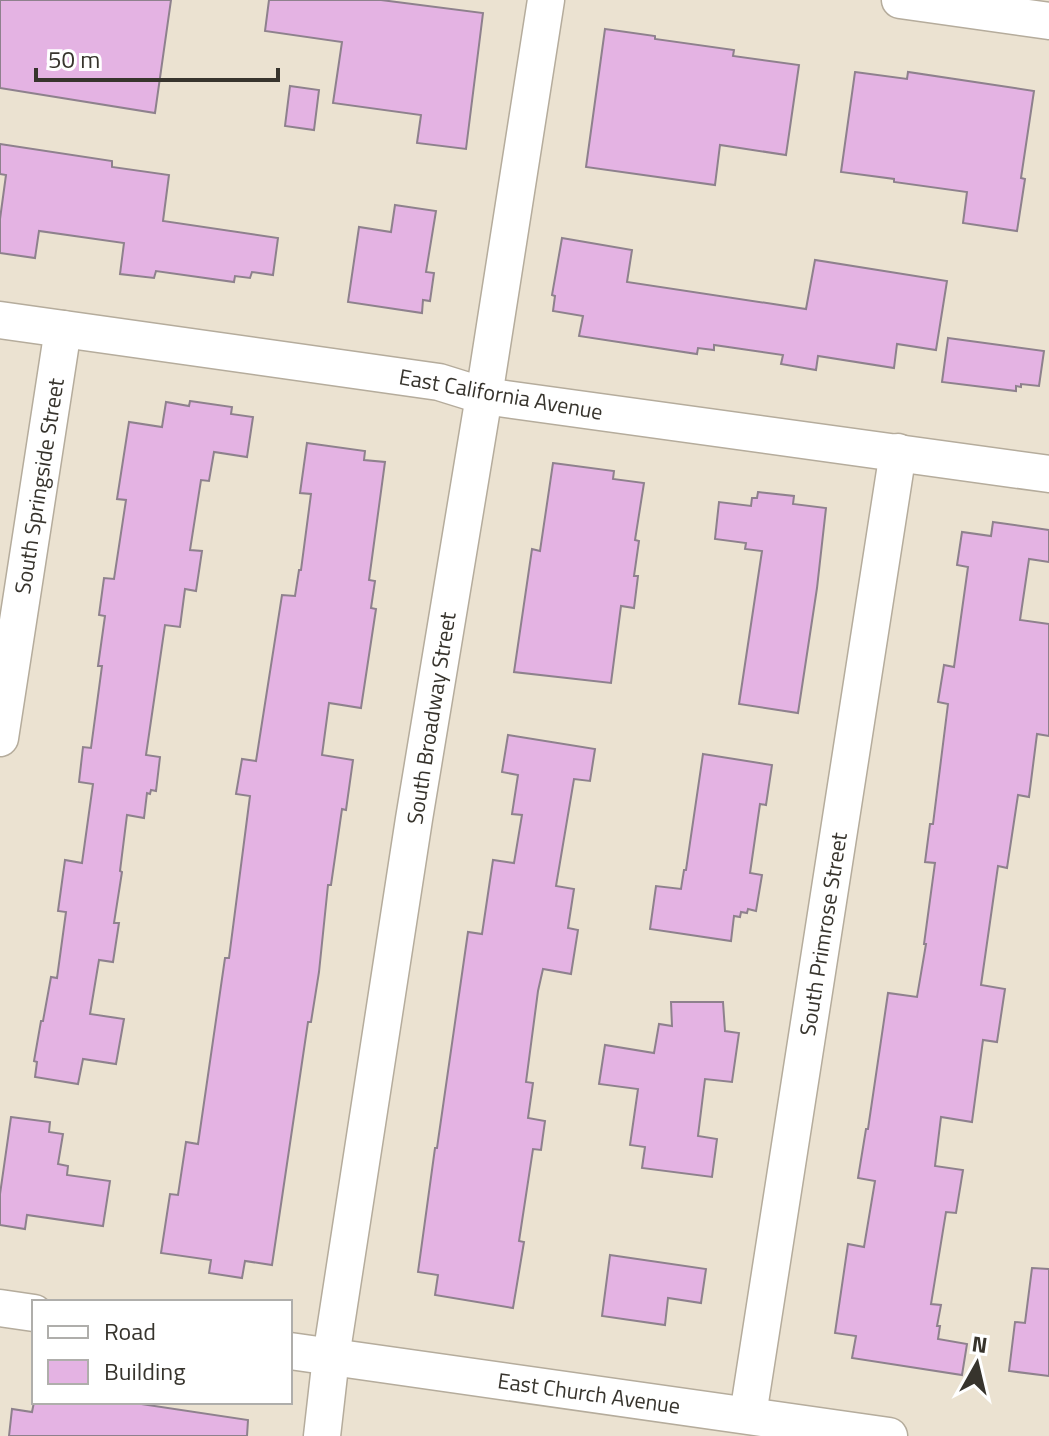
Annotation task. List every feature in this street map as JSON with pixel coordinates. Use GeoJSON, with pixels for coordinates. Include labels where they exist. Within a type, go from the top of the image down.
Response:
{"type":"FeatureCollection","features":[{"type":"Feature","properties":{"kind":"street","name":"South Broadway Street"},"geometry":{"type":"LineString","coordinates":[[322,1436],[331,1357],[414,819],[546,0]]}},
{"type":"Feature","properties":{"kind":"street"},"geometry":{"type":"LineString","coordinates":[[900,0],[1049,21]]}},
{"type":"Feature","properties":{"kind":"street","name":"East California Avenue"},"geometry":{"type":"LineString","coordinates":[[0,320],[439,382],[484,396],[1049,474]]}},
{"type":"Feature","properties":{"kind":"street","name":"South Springside Street"},"geometry":{"type":"LineString","coordinates":[[0,738],[63,329]]}},
{"type":"Feature","properties":{"kind":"street","name":"South Primrose Street"},"geometry":{"type":"LineString","coordinates":[[748,1415],[898,452]]}},
{"type":"Feature","properties":{"kind":"street"},"geometry":{"type":"LineString","coordinates":[[0,1308],[32,1313]]}},
{"type":"Feature","properties":{"kind":"street","name":"East Church Avenue"},"geometry":{"type":"LineString","coordinates":[[292,1351],[889,1436]]}},
{"type":"Feature","properties":{"kind":"building"},"geometry":{"type":"Polygon","coordinates":[[[0,0],[171,0],[155,113],[0,88],[0,0]]]}},
{"type":"Feature","properties":{"kind":"building"},"geometry":{"type":"Polygon","coordinates":[[[269,0],[381,0],[483,13],[466,149],[417,143],[421,115],[333,103],[342,42],[265,31],[269,0]]]}},
{"type":"Feature","properties":{"kind":"building"},"geometry":{"type":"Polygon","coordinates":[[[605,29],[734,50],[733,56],[799,65],[786,155],[720,145],[715,185],[586,167],[605,29]]]}},
{"type":"Feature","properties":{"kind":"building"},"geometry":{"type":"Polygon","coordinates":[[[855,72],[907,79],[908,72],[1034,91],[1021,178],[1025,179],[1017,231],[963,223],[967,192],[841,172],[855,72]]]}},
{"type":"Feature","properties":{"kind":"building"},"geometry":{"type":"Polygon","coordinates":[[[290,86],[319,90],[314,130],[285,126],[290,86]]]}},
{"type":"Feature","properties":{"kind":"building"},"geometry":{"type":"Polygon","coordinates":[[[0,144],[112,161],[112,167],[169,175],[163,221],[278,238],[273,275],[252,272],[250,278],[235,276],[234,282],[156,271],[154,278],[120,274],[124,243],[39,231],[35,258],[0,253],[0,219],[6,175],[0,174],[0,144]]]}},
{"type":"Feature","properties":{"kind":"building"},"geometry":{"type":"Polygon","coordinates":[[[395,205],[436,211],[426,272],[434,273],[430,301],[423,300],[422,313],[348,302],[359,227],[391,232],[395,205]]]}},
{"type":"Feature","properties":{"kind":"building"},"geometry":{"type":"Polygon","coordinates":[[[562,238],[632,250],[627,282],[806,309],[815,260],[947,281],[936,350],[897,344],[894,368],[818,356],[816,370],[781,364],[783,355],[714,345],[714,350],[698,348],[697,354],[579,336],[583,316],[553,311],[555,296],[552,295],[562,238]]]}},
{"type":"Feature","properties":{"kind":"building"},"geometry":{"type":"Polygon","coordinates":[[[948,338],[1044,351],[1039,386],[1021,384],[1021,387],[1016,386],[1016,391],[942,382],[948,338]]]}},
{"type":"Feature","properties":{"kind":"building"},"geometry":{"type":"Polygon","coordinates":[[[190,401],[232,407],[231,414],[253,417],[247,457],[214,452],[209,481],[201,480],[190,550],[202,551],[196,591],[185,589],[180,627],[165,625],[146,755],[160,757],[156,791],[147,793],[144,818],[127,815],[114,923],[119,923],[113,962],[99,960],[90,1014],[124,1019],[116,1064],[83,1059],[78,1084],[35,1077],[37,1062],[34,1061],[41,1021],[51,977],[57,978],[66,912],[58,911],[65,860],[82,863],[93,784],[79,782],[83,747],[91,748],[102,666],[98,666],[105,616],[99,615],[104,578],[114,579],[126,500],[117,499],[129,422],[162,427],[166,402],[189,406],[190,401]]]}},
{"type":"Feature","properties":{"kind":"building"},"geometry":{"type":"Polygon","coordinates":[[[307,443],[365,451],[364,460],[385,462],[369,580],[375,581],[371,608],[376,609],[361,708],[329,703],[322,755],[353,760],[346,810],[342,809],[331,885],[328,885],[319,972],[311,1022],[308,1022],[272,1265],[245,1261],[242,1278],[209,1273],[211,1260],[161,1253],[170,1194],[178,1195],[186,1142],[198,1144],[225,958],[229,958],[250,796],[236,794],[242,759],[256,761],[282,595],[295,596],[301,570],[311,494],[300,493],[307,443]]]}},
{"type":"Feature","properties":{"kind":"building"},"geometry":{"type":"Polygon","coordinates":[[[553,463],[614,471],[613,479],[644,483],[635,540],[639,541],[634,608],[621,606],[611,683],[514,672],[532,549],[540,551],[553,463]]]}},
{"type":"Feature","properties":{"kind":"building"},"geometry":{"type":"Polygon","coordinates":[[[758,492],[794,496],[793,504],[826,508],[798,713],[739,704],[762,551],[745,549],[746,543],[715,539],[719,502],[751,506],[752,498],[757,498],[758,492]]]}},
{"type":"Feature","properties":{"kind":"building"},"geometry":{"type":"Polygon","coordinates":[[[993,522],[1049,530],[1049,562],[1029,559],[1020,620],[1049,624],[1049,736],[1037,734],[1029,797],[1018,795],[1007,868],[998,866],[981,985],[1005,989],[997,1042],[983,1040],[972,1122],[941,1117],[935,1166],[963,1170],[956,1213],[946,1212],[931,1304],[941,1305],[938,1339],[967,1344],[962,1375],[852,1358],[856,1336],[835,1333],[848,1244],[864,1247],[875,1181],[858,1178],[888,993],[917,997],[926,944],[935,863],[925,862],[930,824],[933,824],[948,704],[938,702],[944,665],[954,667],[968,567],[957,565],[962,532],[991,536],[993,522]]]}},
{"type":"Feature","properties":{"kind":"building"},"geometry":{"type":"Polygon","coordinates":[[[508,735],[595,749],[590,781],[574,779],[556,886],[574,889],[568,928],[578,930],[571,974],[543,969],[538,991],[526,1082],[533,1083],[528,1118],[545,1121],[541,1150],[533,1149],[519,1241],[524,1242],[513,1308],[435,1295],[438,1275],[418,1272],[468,932],[482,934],[493,860],[514,863],[522,815],[512,814],[518,775],[502,772],[508,735]]]}},
{"type":"Feature","properties":{"kind":"building"},"geometry":{"type":"Polygon","coordinates":[[[703,754],[772,765],[766,805],[760,804],[750,873],[762,875],[756,911],[748,909],[747,913],[741,912],[740,917],[734,916],[731,941],[650,929],[656,886],[681,889],[703,754]]]}},
{"type":"Feature","properties":{"kind":"building"},"geometry":{"type":"Polygon","coordinates":[[[671,1002],[723,1002],[725,1031],[739,1033],[732,1082],[705,1079],[698,1136],[717,1139],[712,1177],[642,1168],[645,1147],[630,1145],[638,1089],[599,1084],[605,1045],[654,1053],[659,1024],[672,1026],[671,1002]]]}},
{"type":"Feature","properties":{"kind":"building"},"geometry":{"type":"Polygon","coordinates":[[[11,1117],[50,1122],[49,1132],[63,1134],[58,1164],[68,1166],[67,1175],[110,1181],[103,1226],[27,1215],[25,1229],[0,1225],[0,1194],[11,1117]]]}},
{"type":"Feature","properties":{"kind":"building"},"geometry":{"type":"Polygon","coordinates":[[[610,1255],[706,1269],[701,1303],[668,1298],[665,1325],[602,1316],[610,1255]]]}},
{"type":"Feature","properties":{"kind":"building"},"geometry":{"type":"Polygon","coordinates":[[[1032,1268],[1049,1269],[1049,1376],[1009,1371],[1015,1322],[1025,1323],[1032,1268]]]}},
{"type":"Feature","properties":{"kind":"building"},"geometry":{"type":"Polygon","coordinates":[[[34,1404],[141,1404],[248,1420],[247,1436],[9,1436],[12,1409],[32,1412],[34,1404]]]}}]}
